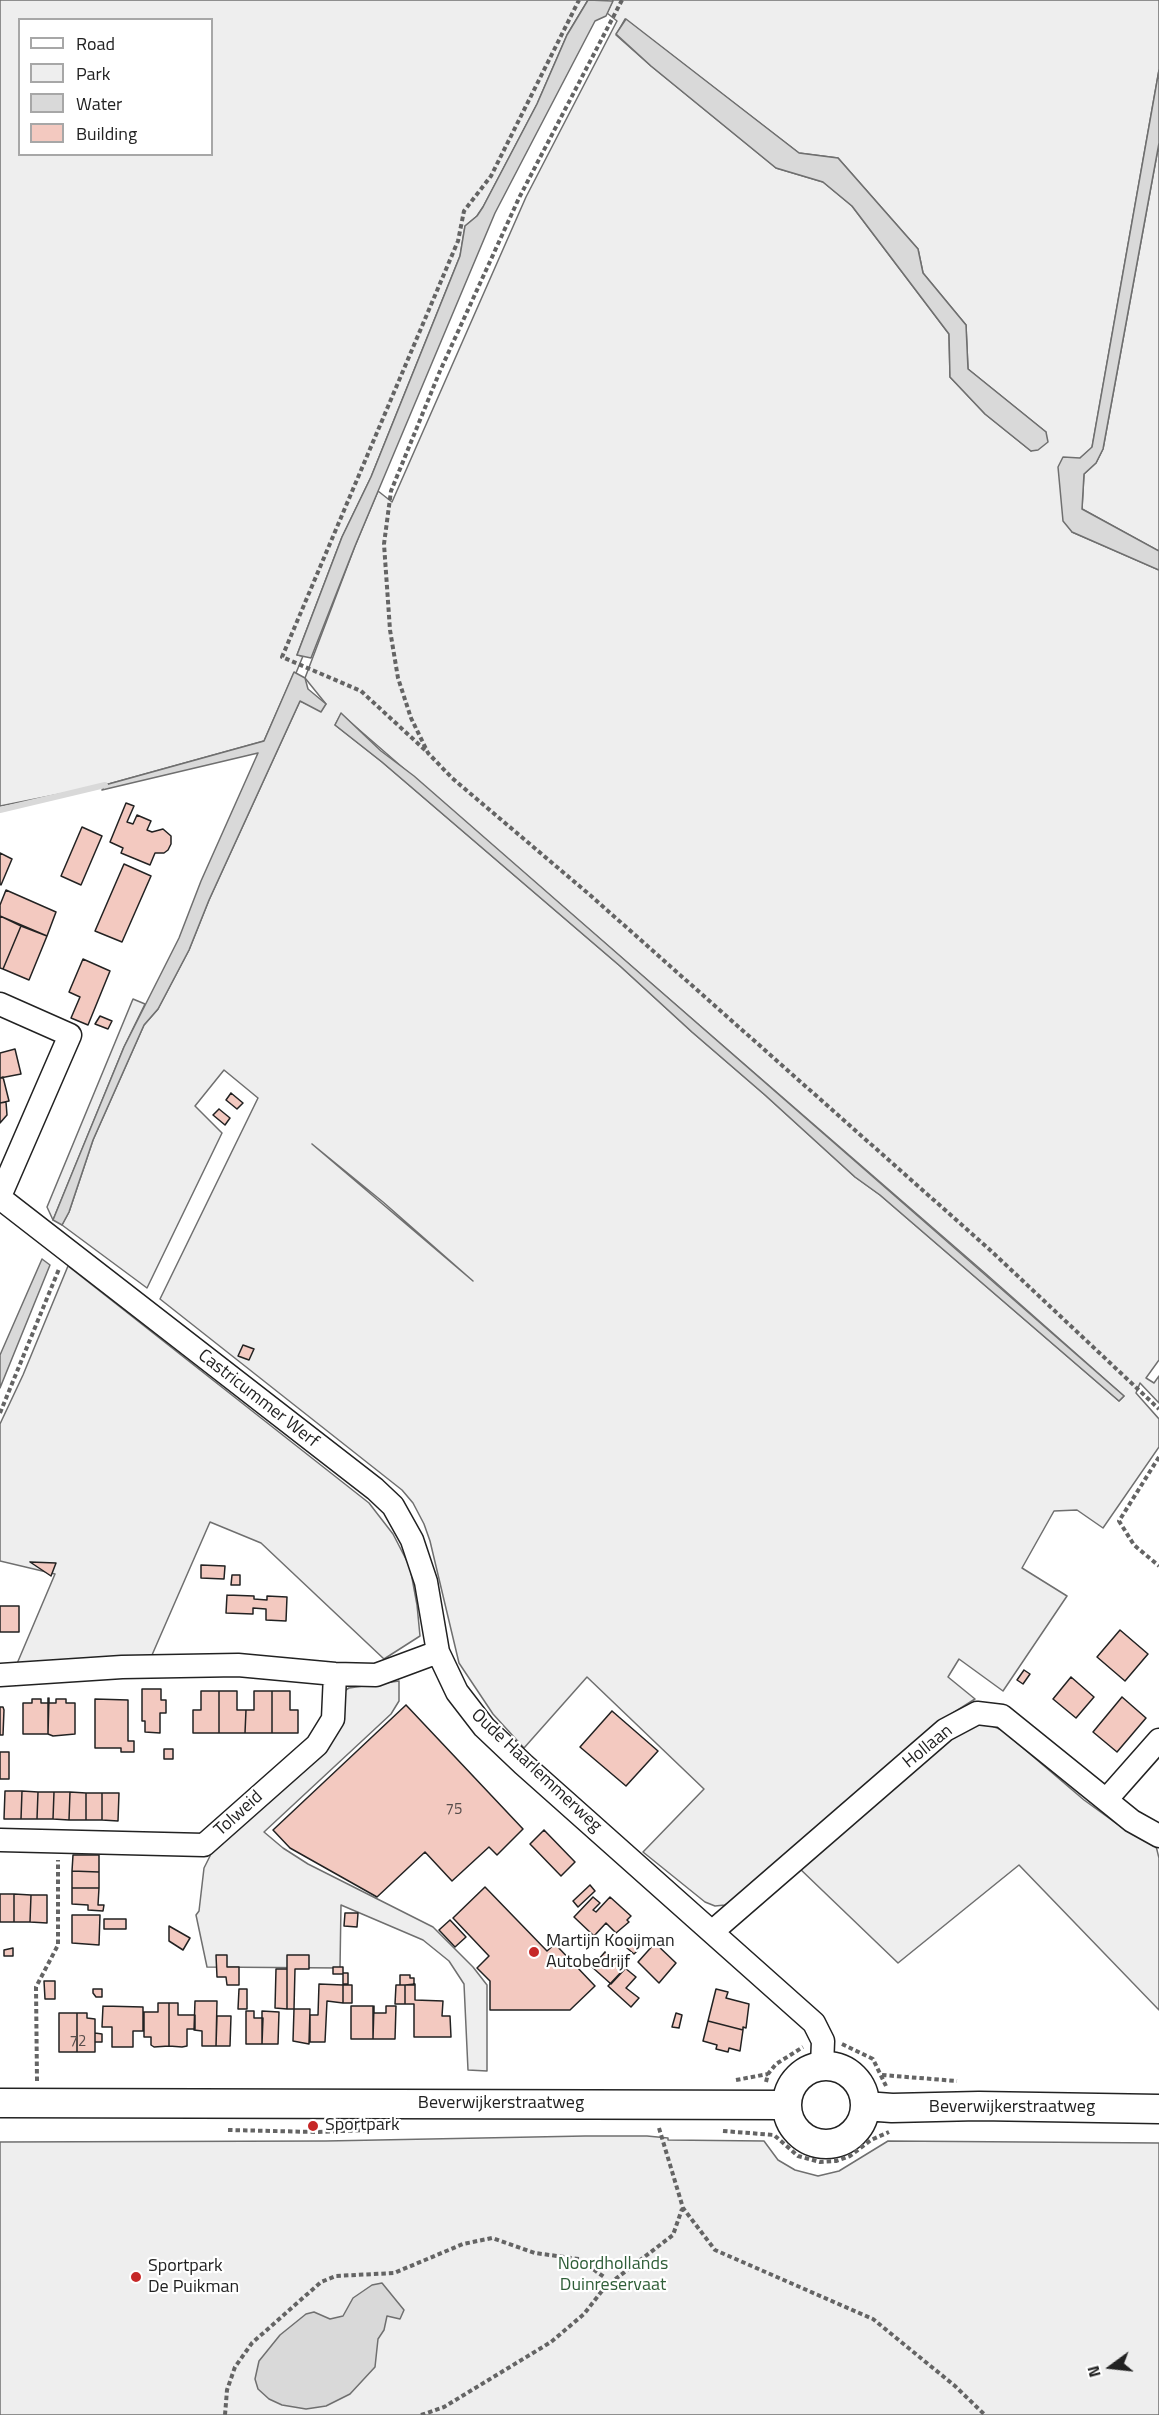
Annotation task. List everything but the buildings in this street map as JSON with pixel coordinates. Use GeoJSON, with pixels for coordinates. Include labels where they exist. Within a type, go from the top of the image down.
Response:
{"type":"FeatureCollection","features":[{"type":"Feature","properties":{"kind":"main road"},"geometry":{"type":"LineString","coordinates":[[822,2053],[859,2083],[865,2106],[863,2118],[853,2133],[838,2142],[826,2145],[803,2137],[794,2128],[789,2118],[773,2105],[822,2053]]}},
{"type":"Feature","properties":{"kind":"main road","name":"Beverwijkerstraatweg"},"geometry":{"type":"LineString","coordinates":[[0,2103],[773,2105]]}},
{"type":"Feature","properties":{"kind":"main road","name":"Beverwijkerstraatweg"},"geometry":{"type":"LineString","coordinates":[[865,2106],[892,2109],[979,2106],[1159,2109]]}},
{"type":"Feature","properties":{"kind":"street","name":"Castricummer Werf"},"geometry":{"type":"LineString","coordinates":[[0,1004],[70,1035],[0,1197],[66,1251],[375,1489],[393,1506],[412,1540],[426,1582],[438,1652]]}},
{"type":"Feature","properties":{"kind":"street"},"geometry":{"type":"LineString","coordinates":[[0,1675],[122,1667],[238,1665],[335,1674],[376,1675],[438,1652]]}},
{"type":"Feature","properties":{"kind":"street","name":"Oude Haarlemmerweg"},"geometry":{"type":"LineString","coordinates":[[438,1652],[457,1692],[484,1727],[814,2023],[822,2053]]}},
{"type":"Feature","properties":{"kind":"street","name":"Tolweid"},"geometry":{"type":"LineString","coordinates":[[0,1840],[204,1845],[316,1745],[333,1719],[335,1674]]}},
{"type":"Feature","properties":{"kind":"street","name":"Hollaan"},"geometry":{"type":"LineString","coordinates":[[713,1931],[945,1730],[977,1713],[1002,1716],[1132,1821],[1159,1836]]}},
{"type":"Feature","properties":{"kind":"street"},"geometry":{"type":"LineString","coordinates":[[1106,1800],[1159,1740]]}},
{"type":"Feature","properties":{"kind":"path"},"geometry":{"type":"LineString","coordinates":[[579,0],[491,176],[464,211],[458,241],[282,657],[361,692],[452,778],[590,895],[980,1241],[1159,1408]]}},
{"type":"Feature","properties":{"kind":"path"},"geometry":{"type":"LineString","coordinates":[[428,753],[404,698],[398,678],[390,630],[384,544],[391,490],[440,371],[519,198],[622,0]]}},
{"type":"Feature","properties":{"kind":"path"},"geometry":{"type":"LineString","coordinates":[[0,1413],[66,1251]]}},
{"type":"Feature","properties":{"kind":"path"},"geometry":{"type":"LineString","coordinates":[[1159,1457],[1119,1521],[1134,1545],[1159,1566]]}},
{"type":"Feature","properties":{"kind":"path"},"geometry":{"type":"LineString","coordinates":[[36,2080],[36,1987],[58,1944],[58,1841]]}},
{"type":"Feature","properties":{"kind":"path"},"geometry":{"type":"LineString","coordinates":[[773,2105],[768,2074],[776,2064],[797,2049],[822,2053]]}},
{"type":"Feature","properties":{"kind":"path","name":"Beverwijkerstraatweg"},"geometry":{"type":"LineString","coordinates":[[882,2075],[959,2081]]}},
{"type":"Feature","properties":{"kind":"path"},"geometry":{"type":"LineString","coordinates":[[659,2128],[683,2208],[715,2250],[873,2319],[955,2386],[985,2415]]}},
{"type":"Feature","properties":{"kind":"path"},"geometry":{"type":"LineString","coordinates":[[421,2415],[444,2407],[551,2342],[584,2314],[605,2287],[673,2235],[683,2208]]}},
{"type":"Feature","properties":{"kind":"path"},"geometry":{"type":"LineString","coordinates":[[225,2415],[227,2390],[235,2367],[252,2343],[321,2282],[336,2276],[394,2273],[463,2244],[492,2238],[535,2253],[579,2259],[604,2277],[605,2287]]}},
{"type":"Feature","properties":{"kind":"green space"},"geometry":{"type":"Polygon","coordinates":[[[0,0],[588,0],[567,35],[537,104],[483,207],[477,216],[465,226],[460,256],[371,477],[342,537],[297,655],[303,656],[264,741],[105,785],[0,806],[0,0]]]}},
{"type":"Feature","properties":{"kind":"green space"},"geometry":{"type":"Polygon","coordinates":[[[613,0],[1159,0],[1159,70],[1092,448],[1080,458],[1072,532],[1159,570],[1159,1360],[1146,1378],[1154,1383],[1159,1376],[1159,1403],[1140,1383],[1136,1393],[1159,1419],[1159,1447],[1103,1528],[1077,1510],[1054,1511],[1022,1568],[1067,1596],[1003,1691],[959,1659],[948,1677],[975,1699],[945,1718],[736,1898],[725,1905],[715,1906],[705,1902],[643,1852],[704,1789],[587,1677],[524,1748],[493,1714],[459,1663],[430,1541],[413,1503],[402,1490],[160,1299],[258,1098],[224,1070],[195,1106],[222,1133],[147,1288],[62,1225],[69,1212],[93,1140],[144,1025],[158,1009],[189,950],[209,900],[300,701],[319,709],[326,704],[305,678],[355,546],[378,491],[392,502],[526,197],[617,21],[607,13],[613,0]],[[625,19],[616,35],[651,66],[776,168],[823,182],[852,206],[949,334],[950,377],[985,414],[1031,451],[1046,432],[968,369],[966,325],[923,273],[918,249],[838,158],[799,153],[625,19]],[[341,714],[335,725],[382,762],[620,966],[855,1177],[880,1195],[1119,1401],[1124,1396],[341,714]],[[312,1144],[473,1281],[383,1202],[312,1144]]]}},
{"type":"Feature","properties":{"kind":"green space"},"geometry":{"type":"Polygon","coordinates":[[[1159,143],[1159,551],[1082,509],[1084,474],[1096,463],[1103,449],[1159,143]]]}},
{"type":"Feature","properties":{"kind":"green space"},"geometry":{"type":"Polygon","coordinates":[[[133,999],[145,1004],[124,1047],[53,1220],[47,1207],[133,999]]]}},
{"type":"Feature","properties":{"kind":"green space"},"geometry":{"type":"Polygon","coordinates":[[[68,1266],[369,1503],[393,1534],[410,1567],[420,1636],[384,1659],[261,1543],[210,1522],[152,1655],[16,1666],[55,1574],[0,1561],[0,1424],[68,1266]]]}},
{"type":"Feature","properties":{"kind":"green space"},"geometry":{"type":"Polygon","coordinates":[[[399,1681],[399,1701],[391,1714],[264,1832],[308,1864],[433,1927],[473,1967],[487,1985],[487,2071],[468,2070],[464,1984],[449,1961],[423,1940],[341,1905],[340,1968],[207,1967],[196,1915],[199,1911],[204,1868],[211,1854],[331,1742],[341,1693],[349,1688],[399,1681]]]}},
{"type":"Feature","properties":{"kind":"green space"},"geometry":{"type":"Polygon","coordinates":[[[982,1722],[1002,1730],[1084,1800],[1124,1829],[1156,1846],[1159,1858],[1159,2010],[1019,1865],[898,1963],[798,1867],[958,1732],[982,1722]]]}},
{"type":"Feature","properties":{"kind":"green space","name":"Noordhollands Duinreservaat"},"geometry":{"type":"Polygon","coordinates":[[[585,2136],[764,2141],[778,2160],[795,2170],[818,2176],[839,2171],[888,2141],[1159,2143],[1159,2415],[0,2415],[0,2142],[326,2141],[585,2136]]]}},
{"type":"Feature","properties":{"kind":"water"},"geometry":{"type":"Polygon","coordinates":[[[588,0],[613,1],[606,16],[595,21],[495,213],[355,546],[311,658],[297,655],[342,537],[371,477],[460,256],[465,226],[477,216],[483,207],[537,104],[567,35],[588,0]]]}},
{"type":"Feature","properties":{"kind":"water"},"geometry":{"type":"Polygon","coordinates":[[[626,19],[799,153],[838,158],[918,249],[923,273],[966,325],[968,369],[1046,432],[1048,442],[1038,450],[1031,451],[985,414],[950,377],[949,334],[852,206],[823,182],[776,168],[651,66],[616,34],[626,19]]]}},
{"type":"Feature","properties":{"kind":"water"},"geometry":{"type":"Polygon","coordinates":[[[1159,70],[1159,143],[1103,449],[1096,463],[1084,474],[1082,509],[1159,551],[1159,570],[1072,532],[1063,521],[1058,467],[1063,457],[1080,458],[1092,447],[1159,70]]]}},
{"type":"Feature","properties":{"kind":"water"},"geometry":{"type":"Polygon","coordinates":[[[294,672],[305,678],[308,689],[326,704],[321,712],[300,701],[209,900],[189,950],[158,1009],[144,1025],[93,1140],[69,1212],[62,1225],[53,1220],[124,1047],[179,938],[201,881],[258,753],[102,790],[105,785],[264,741],[294,672]]]}},
{"type":"Feature","properties":{"kind":"water"},"geometry":{"type":"Polygon","coordinates":[[[341,713],[381,751],[414,776],[1124,1396],[1119,1401],[880,1195],[855,1177],[620,966],[382,762],[335,725],[341,713]]]}},
{"type":"Feature","properties":{"kind":"water"},"geometry":{"type":"Polygon","coordinates":[[[42,1259],[50,1265],[0,1388],[0,1355],[42,1259]]]}},
{"type":"Feature","properties":{"kind":"water"},"geometry":{"type":"Polygon","coordinates":[[[382,2283],[404,2310],[400,2319],[387,2316],[384,2330],[378,2339],[375,2367],[350,2394],[326,2406],[306,2409],[282,2405],[269,2399],[258,2389],[255,2379],[259,2361],[280,2335],[306,2314],[314,2312],[330,2319],[343,2316],[353,2298],[372,2285],[382,2283]]]}},
{"type":"Feature","properties":{"kind":"waterway"},"geometry":{"type":"LineString","coordinates":[[0,810],[105,785]]}},
{"type":"Feature","properties":{"kind":"place","name":"Martijn Kooijman Autobedrijf"},"geometry":{"type":"Point","coordinates":[534,1952]}},
{"type":"Feature","properties":{"kind":"place","name":"Sportpark"},"geometry":{"type":"Point","coordinates":[313,2126]}},
{"type":"Feature","properties":{"kind":"place","name":"Sportpark De Puikman"},"geometry":{"type":"Point","coordinates":[136,2277]}}]}
